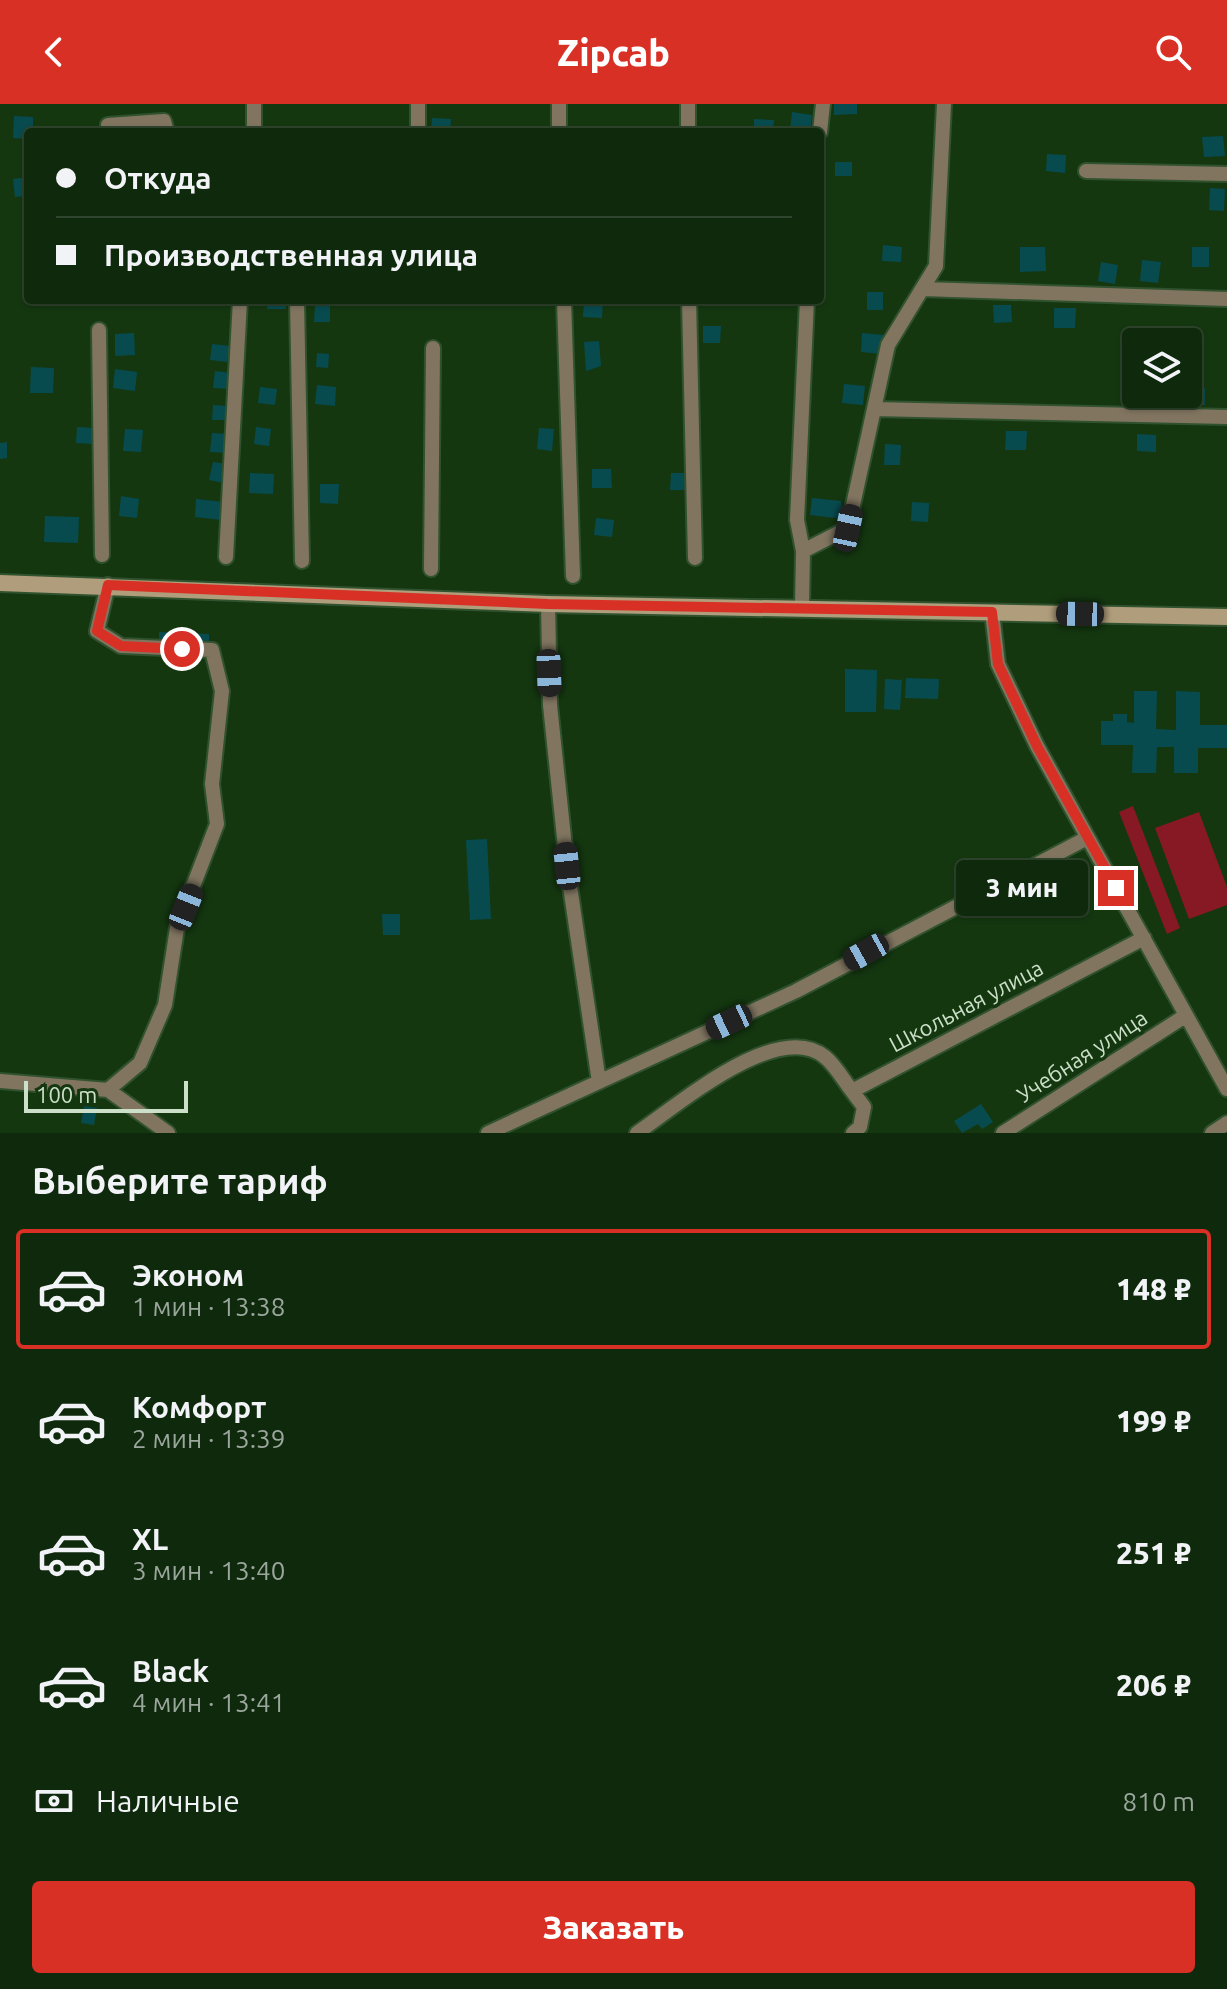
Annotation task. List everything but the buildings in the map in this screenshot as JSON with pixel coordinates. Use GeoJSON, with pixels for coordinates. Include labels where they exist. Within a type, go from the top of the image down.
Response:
{"type":"FeatureCollection","features":[{"type":"Feature","properties":{"kind":"main road"},"geometry":{"type":"LineString","coordinates":[[0,583],[548,604],[1227,617]]}},
{"type":"Feature","properties":{"kind":"street"},"geometry":{"type":"LineString","coordinates":[[254,104],[254,128]]}},
{"type":"Feature","properties":{"kind":"street"},"geometry":{"type":"LineString","coordinates":[[418,104],[418,128]]}},
{"type":"Feature","properties":{"kind":"street"},"geometry":{"type":"LineString","coordinates":[[559,104],[559,128]]}},
{"type":"Feature","properties":{"kind":"street"},"geometry":{"type":"LineString","coordinates":[[688,104],[688,128]]}},
{"type":"Feature","properties":{"kind":"street"},"geometry":{"type":"LineString","coordinates":[[820,128],[823,104]]}},
{"type":"Feature","properties":{"kind":"street"},"geometry":{"type":"LineString","coordinates":[[803,551],[848,528],[888,345],[936,266],[944,104]]}},
{"type":"Feature","properties":{"kind":"street"},"geometry":{"type":"LineString","coordinates":[[108,125],[164,121],[166,128]]}},
{"type":"Feature","properties":{"kind":"street"},"geometry":{"type":"LineString","coordinates":[[1086,171],[1227,174]]}},
{"type":"Feature","properties":{"kind":"street"},"geometry":{"type":"LineString","coordinates":[[923,289],[1227,299]]}},
{"type":"Feature","properties":{"kind":"street"},"geometry":{"type":"LineString","coordinates":[[226,557],[240,304]]}},
{"type":"Feature","properties":{"kind":"street"},"geometry":{"type":"LineString","coordinates":[[297,304],[302,561]]}},
{"type":"Feature","properties":{"kind":"street"},"geometry":{"type":"LineString","coordinates":[[564,304],[573,576]]}},
{"type":"Feature","properties":{"kind":"street"},"geometry":{"type":"LineString","coordinates":[[689,304],[695,558]]}},
{"type":"Feature","properties":{"kind":"street"},"geometry":{"type":"LineString","coordinates":[[802,607],[803,551],[797,520],[807,304]]}},
{"type":"Feature","properties":{"kind":"street"},"geometry":{"type":"LineString","coordinates":[[99,330],[102,555]]}},
{"type":"Feature","properties":{"kind":"street"},"geometry":{"type":"LineString","coordinates":[[431,569],[433,348]]}},
{"type":"Feature","properties":{"kind":"street"},"geometry":{"type":"LineString","coordinates":[[874,409],[1227,417]]}},
{"type":"Feature","properties":{"kind":"street"},"geometry":{"type":"LineString","coordinates":[[108,585],[97,631],[121,646],[212,650],[222,691],[212,784],[217,824],[177,928],[165,1005],[140,1063],[108,1090]]}},
{"type":"Feature","properties":{"kind":"street"},"geometry":{"type":"LineString","coordinates":[[548,604],[550,705],[567,866],[599,1082]]}},
{"type":"Feature","properties":{"kind":"street"},"geometry":{"type":"LineString","coordinates":[[992,612],[998,664],[1087,838],[1227,1089]]}},
{"type":"Feature","properties":{"kind":"street"},"geometry":{"type":"LineString","coordinates":[[488,1133],[796,991],[1087,838]]}},
{"type":"Feature","properties":{"kind":"street","name":"Школьная улица"},"geometry":{"type":"LineString","coordinates":[[852,1091],[1144,938]]}},
{"type":"Feature","properties":{"kind":"street","name":"Учебная улица"},"geometry":{"type":"LineString","coordinates":[[1003,1133],[1185,1016]]}},
{"type":"Feature","properties":{"kind":"street"},"geometry":{"type":"LineString","coordinates":[[637,1133],[741,1063],[781,1046],[824,1056],[864,1107],[860,1127],[853,1133]]}},
{"type":"Feature","properties":{"kind":"street"},"geometry":{"type":"LineString","coordinates":[[0,1081],[108,1090],[168,1133]]}},
{"type":"Feature","properties":{"kind":"street"},"geometry":{"type":"LineString","coordinates":[[1212,1133],[1227,1123]]}},
{"type":"Feature","properties":{"kind":"shaded area"},"geometry":{"type":"Polygon","coordinates":[[[1133,806],[1180,928],[1167,934],[1119,812],[1133,806]]]}},
{"type":"Feature","properties":{"kind":"shaded area"},"geometry":{"type":"Polygon","coordinates":[[[1199,812],[1227,887],[1227,905],[1189,919],[1155,828],[1199,812]]]}},
{"type":"Feature","properties":{"kind":"route"},"geometry":{"type":"LineString","coordinates":[[182,649],[121,646],[97,631],[108,585],[548,604],[992,612],[998,664],[1037,746],[1116,888]]}}]}
